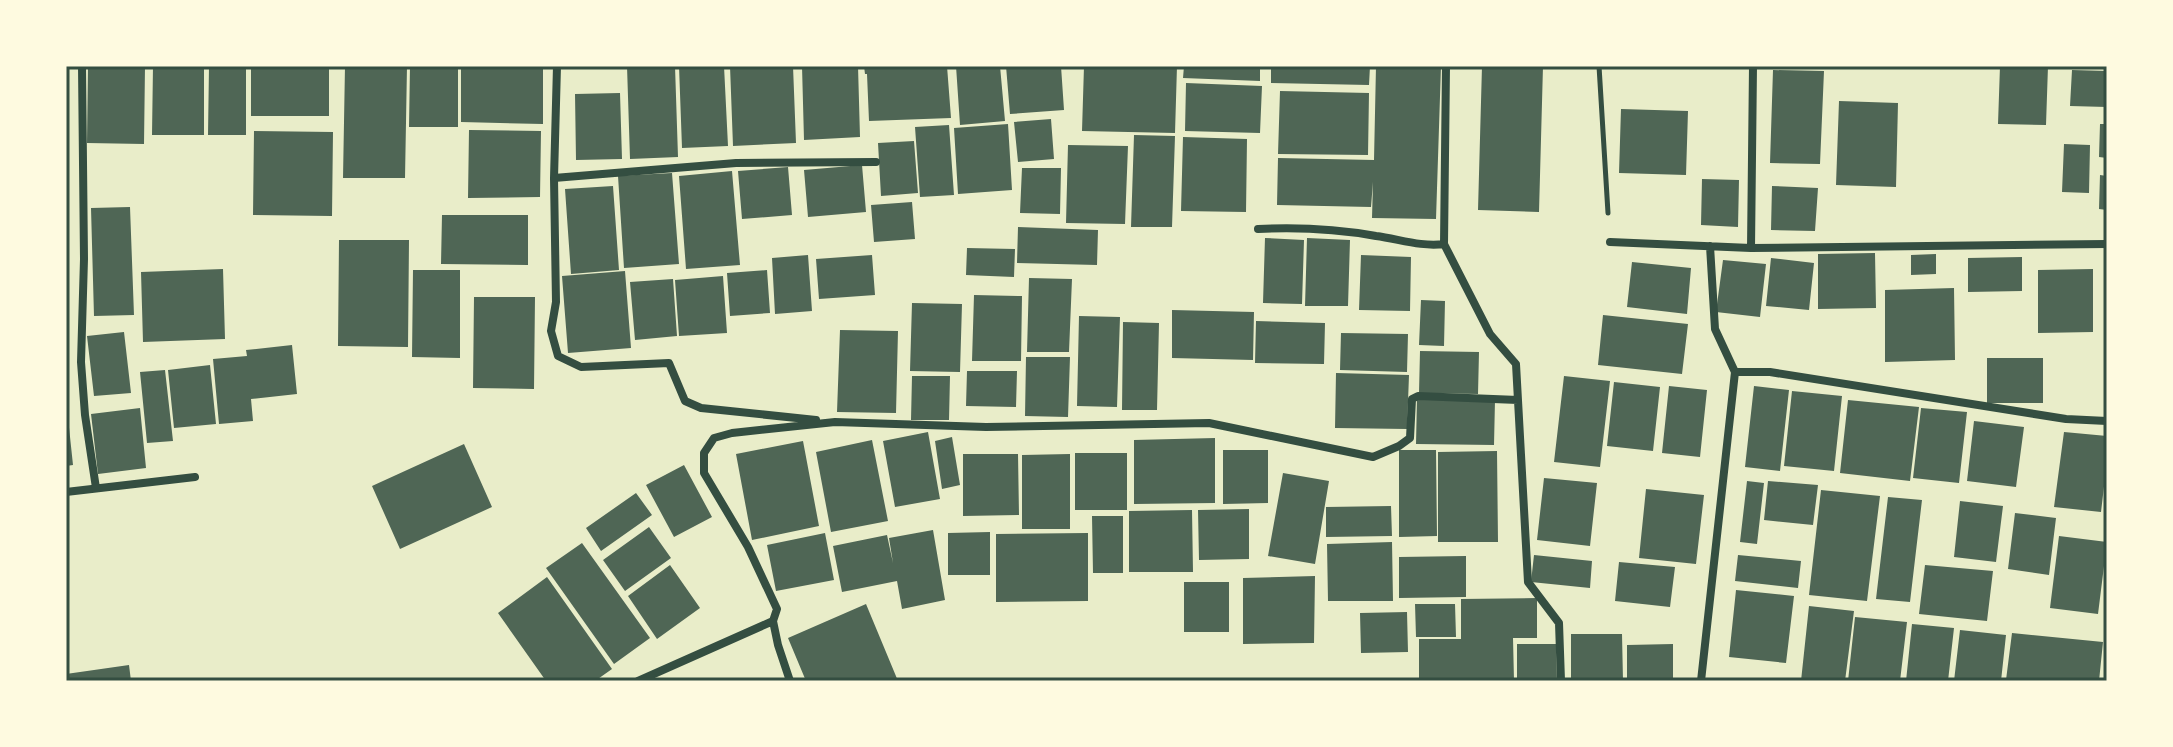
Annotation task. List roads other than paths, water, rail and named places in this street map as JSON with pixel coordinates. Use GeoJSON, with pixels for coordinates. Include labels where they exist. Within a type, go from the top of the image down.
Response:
{"type":"FeatureCollection","features":[{"type":"Feature","properties":{"kind":"street"},"geometry":{"type":"LineString","coordinates":[[82,66],[84,259],[81,362],[96,488]]}},
{"type":"Feature","properties":{"kind":"street"},"geometry":{"type":"LineString","coordinates":[[557,66],[554,178],[556,302],[551,331],[558,356],[581,367],[669,363],[685,401],[701,408],[835,422],[986,427],[1209,423],[1373,457],[1410,438],[1412,399],[1418,396],[1518,400]]}},
{"type":"Feature","properties":{"kind":"street"},"geometry":{"type":"LineString","coordinates":[[1446,66],[1444,244],[1490,334],[1516,364],[1528,582],[1559,623],[1561,681]]}},
{"type":"Feature","properties":{"kind":"street"},"geometry":{"type":"LineString","coordinates":[[1751,248],[1753,66]]}},
{"type":"Feature","properties":{"kind":"street"},"geometry":{"type":"LineString","coordinates":[[554,178],[736,163],[876,162]]}},
{"type":"Feature","properties":{"kind":"street"},"geometry":{"type":"LineString","coordinates":[[1258,229],[1300,227],[1375,235],[1431,246],[1444,244]]}},
{"type":"Feature","properties":{"kind":"street"},"geometry":{"type":"LineString","coordinates":[[1610,242],[1751,248],[2107,244]]}},
{"type":"Feature","properties":{"kind":"street"},"geometry":{"type":"LineString","coordinates":[[1701,681],[1735,372],[1715,329],[1710,246]]}},
{"type":"Feature","properties":{"kind":"street"},"geometry":{"type":"LineString","coordinates":[[1735,372],[1770,372],[2066,419],[2107,421]]}},
{"type":"Feature","properties":{"kind":"street"},"geometry":{"type":"LineString","coordinates":[[790,681],[773,621],[777,609],[748,547],[704,473],[704,453],[714,438],[732,433],[835,422]]}},
{"type":"Feature","properties":{"kind":"street"},"geometry":{"type":"LineString","coordinates":[[66,492],[195,477]]}},
{"type":"Feature","properties":{"kind":"street"},"geometry":{"type":"LineString","coordinates":[[638,681],[773,621]]}}]}
